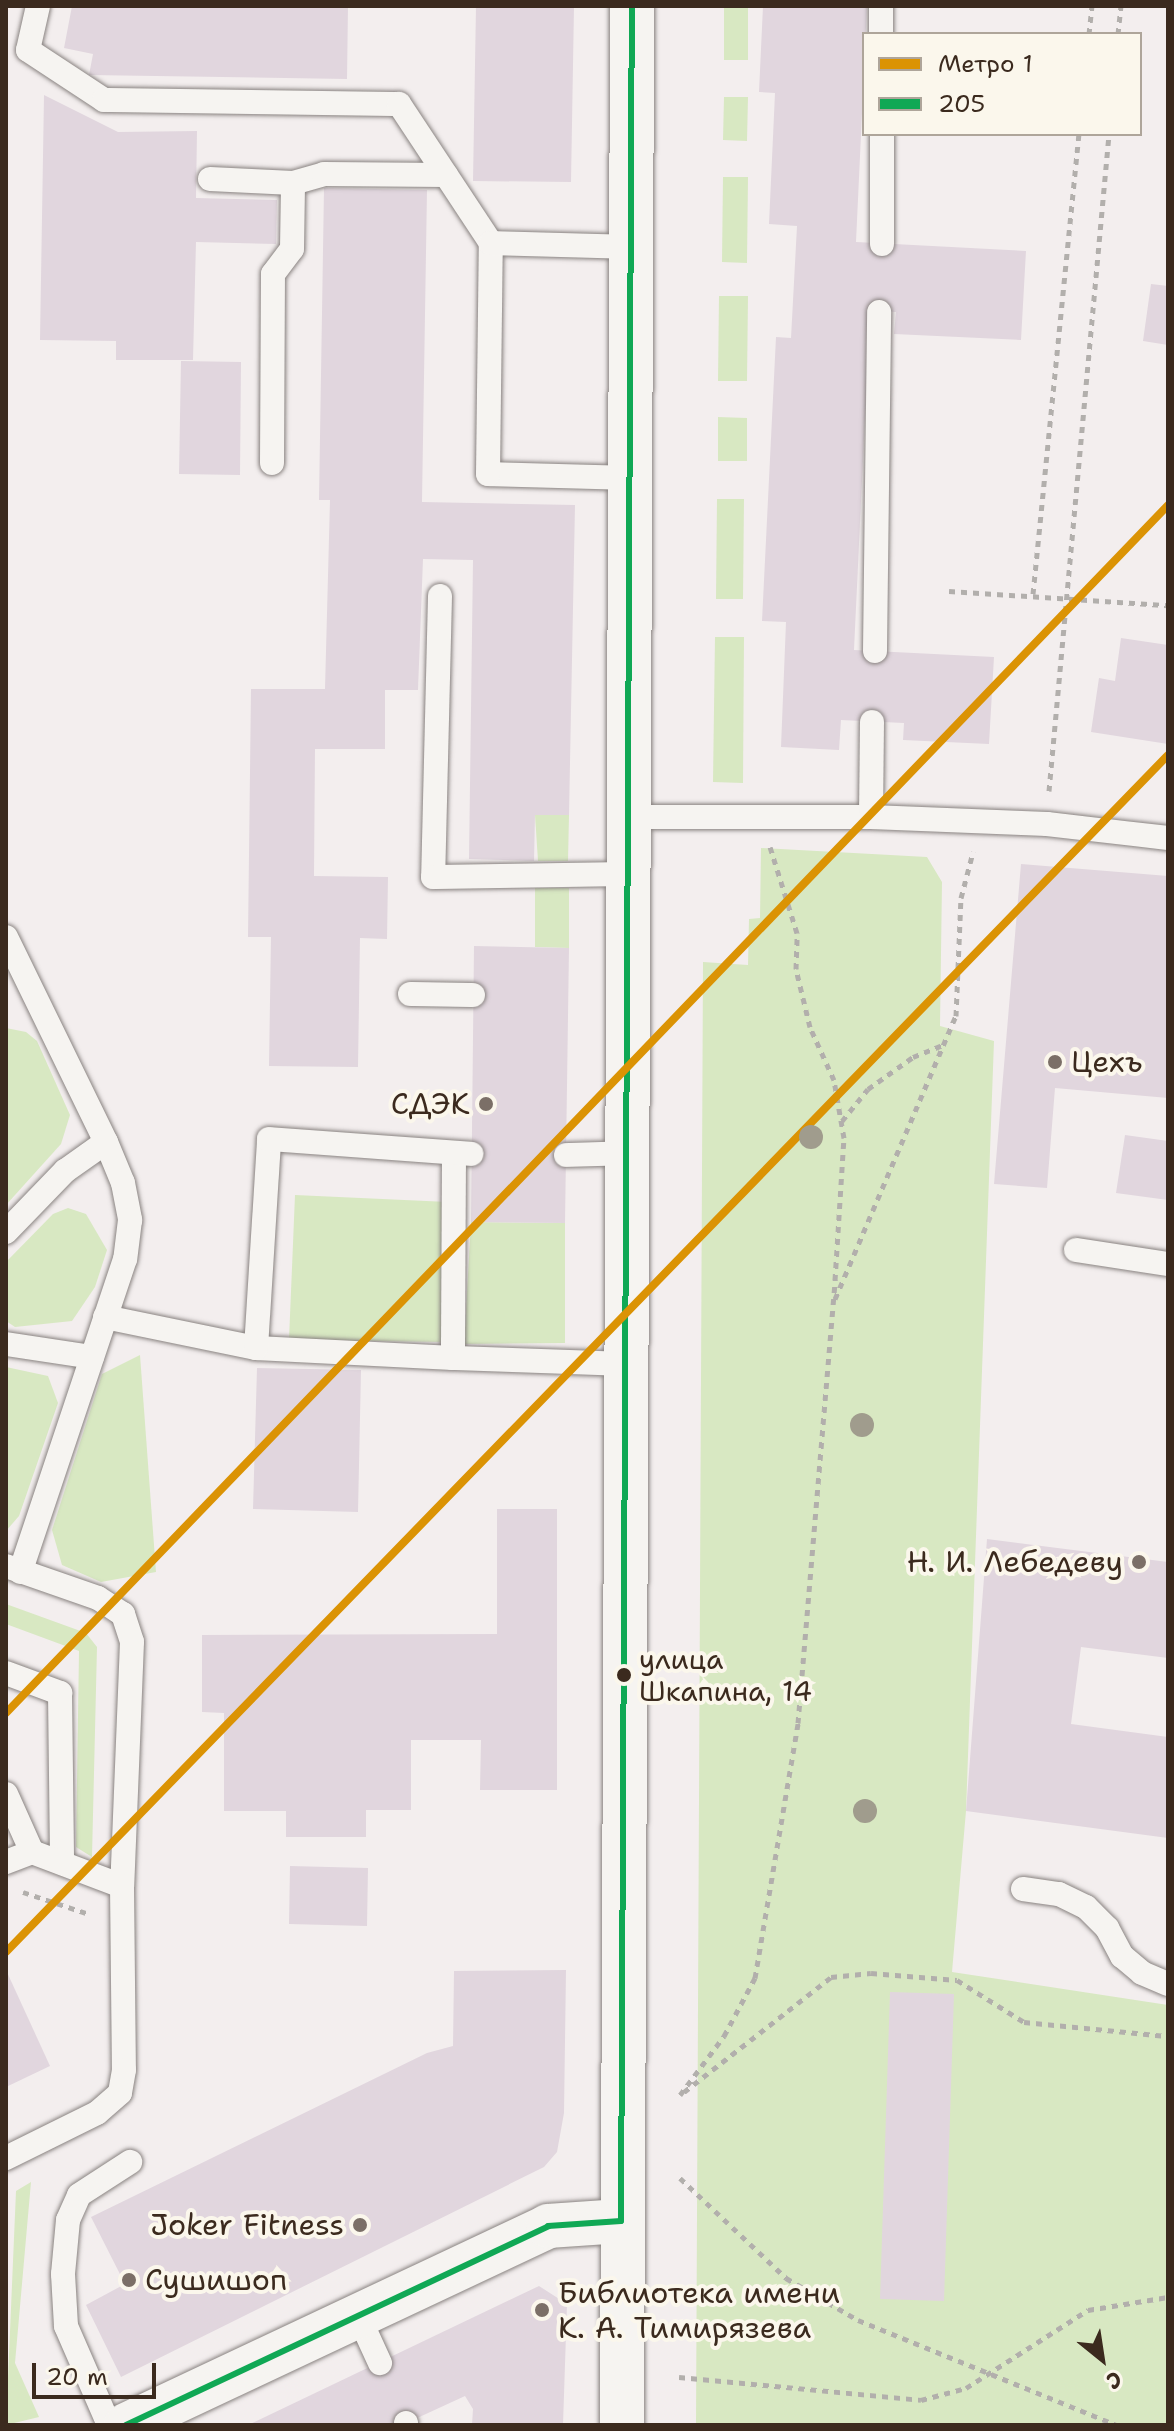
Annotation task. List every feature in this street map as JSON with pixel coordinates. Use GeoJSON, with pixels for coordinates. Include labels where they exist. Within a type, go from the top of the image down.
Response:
{"type":"FeatureCollection","features":[{"type":"Feature","properties":{"kind":"main road"},"geometry":{"type":"LineString","coordinates":[[622,2425],[629,1364],[632,6]]}},
{"type":"Feature","properties":{"kind":"main road"},"geometry":{"type":"LineString","coordinates":[[126,2425],[548,2226],[621,2221]]}},
{"type":"Feature","properties":{"kind":"lane"},"geometry":{"type":"LineString","coordinates":[[38,6],[28,50],[104,100],[399,104],[491,243],[488,474],[629,478]]}},
{"type":"Feature","properties":{"kind":"lane"},"geometry":{"type":"LineString","coordinates":[[881,6],[881,32]]}},
{"type":"Feature","properties":{"kind":"lane"},"geometry":{"type":"LineString","coordinates":[[882,136],[882,244]]}},
{"type":"Feature","properties":{"kind":"lane"},"geometry":{"type":"LineString","coordinates":[[210,179],[293,183],[324,174],[446,175]]}},
{"type":"Feature","properties":{"kind":"lane"},"geometry":{"type":"LineString","coordinates":[[272,463],[273,274],[292,249],[293,183]]}},
{"type":"Feature","properties":{"kind":"lane"},"geometry":{"type":"LineString","coordinates":[[491,243],[631,247]]}},
{"type":"Feature","properties":{"kind":"lane"},"geometry":{"type":"LineString","coordinates":[[875,651],[879,312]]}},
{"type":"Feature","properties":{"kind":"lane"},"geometry":{"type":"LineString","coordinates":[[440,596],[433,877],[630,874]]}},
{"type":"Feature","properties":{"kind":"lane"},"geometry":{"type":"LineString","coordinates":[[871,817],[872,722]]}},
{"type":"Feature","properties":{"kind":"lane"},"geometry":{"type":"LineString","coordinates":[[631,817],[871,817],[1047,824],[1168,838]]}},
{"type":"Feature","properties":{"kind":"lane"},"geometry":{"type":"LineString","coordinates":[[6,937],[106,1142],[123,1183],[130,1220],[125,1259],[13,1569],[98,1598],[123,1614],[132,1642],[122,1886],[124,2070],[120,2093],[97,2113],[6,2158]]}},
{"type":"Feature","properties":{"kind":"lane"},"geometry":{"type":"LineString","coordinates":[[410,994],[473,995]]}},
{"type":"Feature","properties":{"kind":"lane"},"geometry":{"type":"LineString","coordinates":[[256,1348],[269,1139],[462,1154],[453,1358]]}},
{"type":"Feature","properties":{"kind":"lane"},"geometry":{"type":"LineString","coordinates":[[6,1232],[65,1171],[106,1142]]}},
{"type":"Feature","properties":{"kind":"lane"},"geometry":{"type":"LineString","coordinates":[[566,1155],[629,1153]]}},
{"type":"Feature","properties":{"kind":"lane"},"geometry":{"type":"LineString","coordinates":[[1076,1250],[1168,1264]]}},
{"type":"Feature","properties":{"kind":"lane"},"geometry":{"type":"LineString","coordinates":[[105,1317],[256,1348],[629,1364]]}},
{"type":"Feature","properties":{"kind":"lane"},"geometry":{"type":"LineString","coordinates":[[6,1344],[92,1357]]}},
{"type":"Feature","properties":{"kind":"lane"},"geometry":{"type":"LineString","coordinates":[[6,1673],[60,1693],[62,1863]]}},
{"type":"Feature","properties":{"kind":"lane"},"geometry":{"type":"LineString","coordinates":[[6,1794],[32,1852]]}},
{"type":"Feature","properties":{"kind":"lane"},"geometry":{"type":"LineString","coordinates":[[6,1862],[32,1852],[122,1886]]}},
{"type":"Feature","properties":{"kind":"lane"},"geometry":{"type":"LineString","coordinates":[[1023,1889],[1059,1894],[1086,1907],[1107,1928],[1122,1956],[1142,1973],[1168,1984]]}},
{"type":"Feature","properties":{"kind":"lane"},"geometry":{"type":"LineString","coordinates":[[109,2425],[66,2326],[63,2274],[68,2220],[79,2195],[130,2162]]}},
{"type":"Feature","properties":{"kind":"lane"},"geometry":{"type":"LineString","coordinates":[[358,2315],[380,2363]]}},
{"type":"Feature","properties":{"kind":"path"},"geometry":{"type":"LineString","coordinates":[[1089,32],[1092,6]]}},
{"type":"Feature","properties":{"kind":"path"},"geometry":{"type":"LineString","coordinates":[[1118,32],[1121,6]]}},
{"type":"Feature","properties":{"kind":"path"},"geometry":{"type":"LineString","coordinates":[[1033,594],[1079,136]]}},
{"type":"Feature","properties":{"kind":"path"},"geometry":{"type":"LineString","coordinates":[[1047,824],[1109,136]]}},
{"type":"Feature","properties":{"kind":"path"},"geometry":{"type":"LineString","coordinates":[[949,591],[1067,595],[1168,605]]}},
{"type":"Feature","properties":{"kind":"path"},"geometry":{"type":"LineString","coordinates":[[761,818],[797,933],[796,969],[810,1027],[834,1080],[841,1122],[833,1303],[798,1723],[755,1978],[724,2036],[680,2095],[831,1977],[871,1973],[957,1980],[1024,2022],[1168,2036]]}},
{"type":"Feature","properties":{"kind":"path"},"geometry":{"type":"LineString","coordinates":[[833,1303],[956,1016],[966,873],[988,822]]}},
{"type":"Feature","properties":{"kind":"path"},"geometry":{"type":"LineString","coordinates":[[841,1122],[868,1089],[913,1057],[942,1045]]}},
{"type":"Feature","properties":{"kind":"path"},"geometry":{"type":"LineString","coordinates":[[13,1894],[21,1891],[96,1917]]}},
{"type":"Feature","properties":{"kind":"path"},"geometry":{"type":"LineString","coordinates":[[680,2178],[786,2278],[858,2320],[992,2371],[1116,2425]]}},
{"type":"Feature","properties":{"kind":"path"},"geometry":{"type":"LineString","coordinates":[[679,2377],[921,2400],[966,2388],[1088,2310],[1168,2297]]}},
{"type":"Feature","properties":{"kind":"green space"},"geometry":{"type":"Polygon","coordinates":[[[724,6],[748,6],[748,60],[724,60],[724,6]]]}},
{"type":"Feature","properties":{"kind":"green space"},"geometry":{"type":"Polygon","coordinates":[[[724,97],[748,97],[747,141],[723,140],[724,97]]]}},
{"type":"Feature","properties":{"kind":"green space"},"geometry":{"type":"Polygon","coordinates":[[[723,177],[748,177],[747,263],[722,262],[723,177]]]}},
{"type":"Feature","properties":{"kind":"green space"},"geometry":{"type":"Polygon","coordinates":[[[719,296],[748,296],[747,381],[718,381],[719,296]]]}},
{"type":"Feature","properties":{"kind":"green space"},"geometry":{"type":"Polygon","coordinates":[[[718,417],[747,418],[747,461],[718,461],[718,417]]]}},
{"type":"Feature","properties":{"kind":"green space"},"geometry":{"type":"Polygon","coordinates":[[[717,499],[744,499],[743,599],[716,599],[717,499]]]}},
{"type":"Feature","properties":{"kind":"green space"},"geometry":{"type":"Polygon","coordinates":[[[715,637],[744,637],[743,783],[713,782],[715,637]]]}},
{"type":"Feature","properties":{"kind":"green space"},"geometry":{"type":"Polygon","coordinates":[[[535,815],[569,815],[568,861],[538,861],[535,815]]]}},
{"type":"Feature","properties":{"kind":"green space"},"geometry":{"type":"Polygon","coordinates":[[[761,848],[927,857],[942,882],[940,1026],[994,1041],[966,1811],[952,1972],[1168,2005],[1168,2425],[696,2425],[703,962],[748,965],[749,919],[760,918],[761,848]]]}},
{"type":"Feature","properties":{"kind":"green space"},"geometry":{"type":"Polygon","coordinates":[[[535,888],[569,888],[569,948],[535,947],[535,888]]]}},
{"type":"Feature","properties":{"kind":"green space"},"geometry":{"type":"Polygon","coordinates":[[[6,1028],[26,1032],[37,1041],[70,1115],[61,1144],[6,1205],[6,1028]]]}},
{"type":"Feature","properties":{"kind":"green space"},"geometry":{"type":"Polygon","coordinates":[[[295,1195],[448,1202],[447,1342],[289,1340],[295,1195]]]}},
{"type":"Feature","properties":{"kind":"green space"},"geometry":{"type":"Polygon","coordinates":[[[68,1208],[86,1214],[107,1250],[95,1287],[72,1321],[15,1327],[6,1321],[6,1262],[53,1214],[68,1208]]]}},
{"type":"Feature","properties":{"kind":"green space"},"geometry":{"type":"Polygon","coordinates":[[[471,1222],[565,1223],[565,1343],[464,1344],[471,1222]]]}},
{"type":"Feature","properties":{"kind":"green space"},"geometry":{"type":"Polygon","coordinates":[[[140,1355],[156,1572],[101,1582],[62,1565],[52,1530],[102,1374],[140,1355]]]}},
{"type":"Feature","properties":{"kind":"green space"},"geometry":{"type":"Polygon","coordinates":[[[6,1367],[48,1376],[58,1403],[19,1516],[6,1531],[6,1367]]]}},
{"type":"Feature","properties":{"kind":"green space"},"geometry":{"type":"Polygon","coordinates":[[[6,1604],[86,1633],[97,1647],[92,1857],[76,1847],[79,1651],[6,1624],[6,1604]]]}},
{"type":"Feature","properties":{"kind":"green space"},"geometry":{"type":"Polygon","coordinates":[[[31,2182],[15,2363],[39,2417],[6,2425],[16,2191],[31,2182]]]}},
{"type":"Feature","properties":{"kind":"building"},"geometry":{"type":"Polygon","coordinates":[[[72,6],[348,6],[347,79],[89,75],[93,54],[64,48],[72,6]]]}},
{"type":"Feature","properties":{"kind":"building"},"geometry":{"type":"Polygon","coordinates":[[[476,6],[574,6],[571,182],[473,181],[476,6]]]}},
{"type":"Feature","properties":{"kind":"building"},"geometry":{"type":"Polygon","coordinates":[[[763,6],[867,6],[866,32],[862,32],[856,242],[1026,251],[1021,340],[894,334],[896,312],[870,311],[854,650],[994,657],[989,744],[903,740],[904,723],[841,720],[839,750],[781,747],[786,622],[762,621],[776,337],[791,338],[797,226],[769,224],[775,93],[759,92],[763,6]]]}},
{"type":"Feature","properties":{"kind":"building"},"geometry":{"type":"Polygon","coordinates":[[[44,95],[118,132],[197,131],[196,198],[277,200],[276,244],[196,242],[193,360],[116,360],[116,341],[40,340],[44,95]]]}},
{"type":"Feature","properties":{"kind":"building"},"geometry":{"type":"Polygon","coordinates":[[[324,188],[427,190],[422,502],[575,505],[569,815],[535,815],[534,861],[469,859],[473,560],[423,559],[418,690],[385,690],[385,749],[315,749],[314,876],[388,877],[387,939],[360,938],[358,1067],[269,1066],[271,937],[248,937],[251,689],[325,689],[330,500],[319,500],[324,188]]]}},
{"type":"Feature","properties":{"kind":"building"},"geometry":{"type":"Polygon","coordinates":[[[1151,284],[1168,286],[1168,345],[1143,341],[1151,284]]]}},
{"type":"Feature","properties":{"kind":"building"},"geometry":{"type":"Polygon","coordinates":[[[181,361],[241,362],[240,475],[179,474],[181,361]]]}},
{"type":"Feature","properties":{"kind":"building"},"geometry":{"type":"Polygon","coordinates":[[[1121,638],[1168,645],[1168,744],[1091,732],[1099,678],[1115,681],[1121,638]]]}},
{"type":"Feature","properties":{"kind":"building"},"geometry":{"type":"Polygon","coordinates":[[[1021,864],[1168,876],[1168,1098],[1055,1088],[1047,1188],[994,1184],[1021,864]]]}},
{"type":"Feature","properties":{"kind":"building"},"geometry":{"type":"Polygon","coordinates":[[[474,946],[569,948],[565,1223],[471,1222],[474,946]]]}},
{"type":"Feature","properties":{"kind":"building"},"geometry":{"type":"Polygon","coordinates":[[[1125,1135],[1168,1141],[1168,1200],[1116,1193],[1125,1135]]]}},
{"type":"Feature","properties":{"kind":"building"},"geometry":{"type":"Polygon","coordinates":[[[257,1368],[361,1370],[358,1512],[253,1509],[257,1368]]]}},
{"type":"Feature","properties":{"kind":"building"},"geometry":{"type":"Polygon","coordinates":[[[497,1509],[557,1509],[557,1790],[480,1790],[481,1740],[411,1740],[411,1810],[366,1810],[366,1837],[286,1837],[286,1811],[224,1811],[224,1713],[202,1712],[202,1635],[497,1634],[497,1509]]]}},
{"type":"Feature","properties":{"kind":"building"},"geometry":{"type":"Polygon","coordinates":[[[987,1539],[1168,1562],[1168,1658],[1081,1647],[1071,1724],[1168,1737],[1168,1838],[966,1811],[987,1539]]]}},
{"type":"Feature","properties":{"kind":"building"},"geometry":{"type":"Polygon","coordinates":[[[290,1866],[368,1868],[367,1926],[289,1924],[290,1866]]]}},
{"type":"Feature","properties":{"kind":"building"},"geometry":{"type":"Polygon","coordinates":[[[6,1970],[50,2066],[6,2087],[6,1970]]]}},
{"type":"Feature","properties":{"kind":"building"},"geometry":{"type":"Polygon","coordinates":[[[566,1970],[564,2113],[557,2152],[544,2167],[121,2377],[86,2305],[125,2284],[91,2217],[427,2053],[453,2046],[454,1971],[566,1970]]]}},
{"type":"Feature","properties":{"kind":"building"},"geometry":{"type":"Polygon","coordinates":[[[890,1992],[954,1994],[944,2301],[880,2299],[890,1992]]]}},
{"type":"Feature","properties":{"kind":"building"},"geometry":{"type":"Polygon","coordinates":[[[539,2286],[567,2304],[563,2425],[472,2425],[473,2409],[465,2396],[402,2425],[248,2425],[539,2286]]]}},
{"type":"Feature","properties":{"kind":"metro line","name":"1"},"geometry":{"type":"LineString","coordinates":[[6,1713],[1168,505]]}},
{"type":"Feature","properties":{"kind":"metro line","name":"1"},"geometry":{"type":"LineString","coordinates":[[6,1952],[1168,755]]}},
{"type":"Feature","properties":{"kind":"transit line","name":"205"},"geometry":{"type":"LineString","coordinates":[[126,2425],[548,2226],[621,2221],[632,6]]}},
{"type":"Feature","properties":{"kind":"place","name":"Цехъ"},"geometry":{"type":"Point","coordinates":[1055,1062]}},
{"type":"Feature","properties":{"kind":"place","name":"СДЭК"},"geometry":{"type":"Point","coordinates":[486,1104]}},
{"type":"Feature","properties":{"kind":"place","name":"Н. И. Лебедеву"},"geometry":{"type":"Point","coordinates":[1139,1562]}},
{"type":"Feature","properties":{"kind":"place","name":"улица Шкапина, 14"},"geometry":{"type":"Point","coordinates":[624,1675]}},
{"type":"Feature","properties":{"kind":"place","name":"Joker Fitness"},"geometry":{"type":"Point","coordinates":[360,2225]}},
{"type":"Feature","properties":{"kind":"place","name":"Сушишоп"},"geometry":{"type":"Point","coordinates":[129,2280]}},
{"type":"Feature","properties":{"kind":"place","name":"Библиотека имени К. А. Тимирязева"},"geometry":{"type":"Point","coordinates":[542,2310]}}]}
